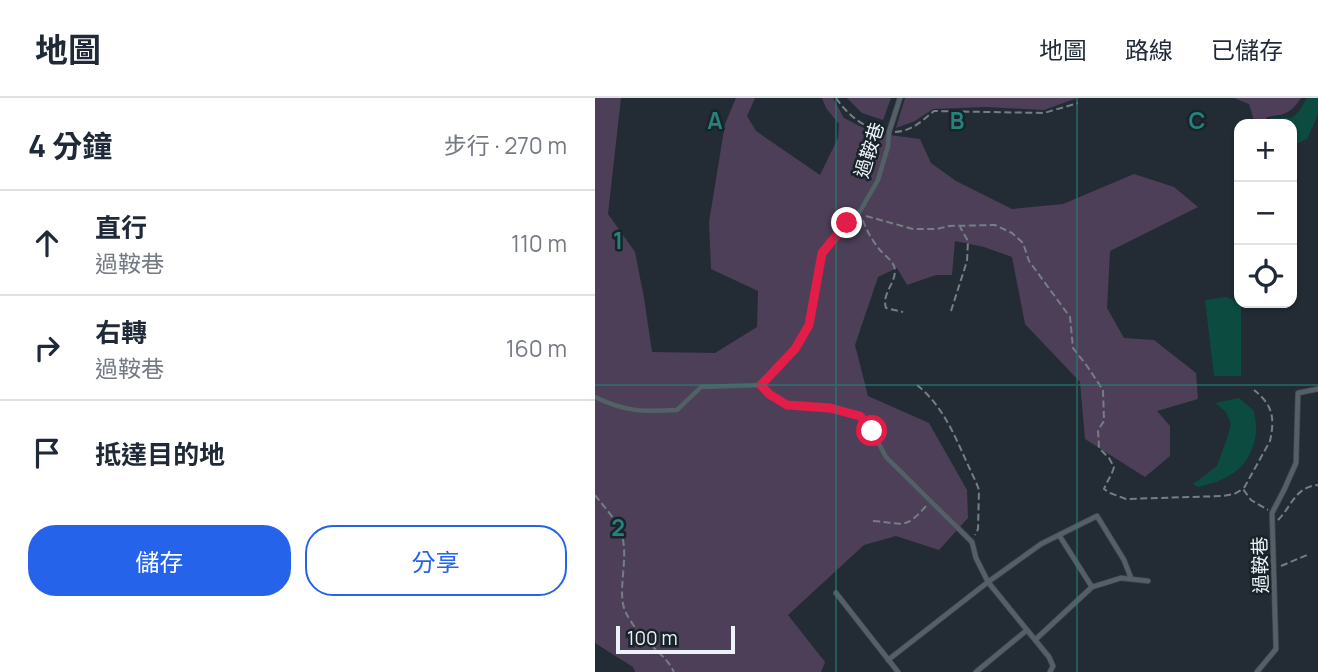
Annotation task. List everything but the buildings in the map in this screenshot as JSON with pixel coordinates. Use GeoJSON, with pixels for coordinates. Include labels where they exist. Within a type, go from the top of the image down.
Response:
{"type":"FeatureCollection","features":[{"type":"Feature","properties":{"kind":"lane","name":"過鞍巷"},"geometry":{"type":"LineString","coordinates":[[761,385],[795,349],[809,325],[822,253],[859,213],[878,180],[900,98]]}},
{"type":"Feature","properties":{"kind":"lane"},"geometry":{"type":"LineString","coordinates":[[595,397],[625,409],[649,412],[677,410],[701,387],[761,385],[769,394],[787,405],[830,408],[860,416],[872,431],[885,457],[972,542],[976,558],[988,582],[1049,657],[1052,663],[1050,672]]}},
{"type":"Feature","properties":{"kind":"lane","name":"過鞍巷"},"geometry":{"type":"LineString","coordinates":[[1257,672],[1276,649],[1272,513],[1296,463],[1298,393],[1318,389]]}},
{"type":"Feature","properties":{"kind":"lane"},"geometry":{"type":"LineString","coordinates":[[888,660],[1041,544],[1097,516],[1124,560],[1131,578]]}},
{"type":"Feature","properties":{"kind":"lane"},"geometry":{"type":"LineString","coordinates":[[1059,535],[1092,587]]}},
{"type":"Feature","properties":{"kind":"lane"},"geometry":{"type":"LineString","coordinates":[[1035,640],[1092,587],[1121,578],[1149,581]]}},
{"type":"Feature","properties":{"kind":"lane"},"geometry":{"type":"LineString","coordinates":[[836,593],[898,672]]}},
{"type":"Feature","properties":{"kind":"lane"},"geometry":{"type":"LineString","coordinates":[[976,672],[1027,630]]}},
{"type":"Feature","properties":{"kind":"path"},"geometry":{"type":"LineString","coordinates":[[835,98],[847,114],[873,129],[889,132],[905,131],[934,111],[1044,113],[1078,103]]}},
{"type":"Feature","properties":{"kind":"path"},"geometry":{"type":"LineString","coordinates":[[859,213],[878,221],[913,229],[995,225],[1012,233],[1023,243],[1029,261],[1070,317],[1073,348],[1103,390],[1104,421],[1098,430],[1099,447],[1114,467],[1104,489],[1110,493],[1126,499],[1223,496],[1243,489],[1272,434],[1271,408],[1254,390]]}},
{"type":"Feature","properties":{"kind":"path"},"geometry":{"type":"LineString","coordinates":[[859,213],[864,226],[895,269],[893,280],[886,291],[886,308],[903,313]]}},
{"type":"Feature","properties":{"kind":"path"},"geometry":{"type":"LineString","coordinates":[[951,310],[967,261],[968,241],[959,226]]}},
{"type":"Feature","properties":{"kind":"path"},"geometry":{"type":"LineString","coordinates":[[917,385],[933,400],[949,424],[979,490],[978,529],[972,542]]}},
{"type":"Feature","properties":{"kind":"path"},"geometry":{"type":"LineString","coordinates":[[1272,525],[1305,488],[1318,485]]}},
{"type":"Feature","properties":{"kind":"path"},"geometry":{"type":"LineString","coordinates":[[1243,489],[1251,500],[1272,513]]}},
{"type":"Feature","properties":{"kind":"path"},"geometry":{"type":"LineString","coordinates":[[595,495],[615,522],[622,537],[625,567],[621,599],[626,613],[647,643],[656,648],[670,663],[674,672]]}},
{"type":"Feature","properties":{"kind":"path"},"geometry":{"type":"LineString","coordinates":[[873,521],[904,524],[911,522],[930,502]]}},
{"type":"Feature","properties":{"kind":"path"},"geometry":{"type":"LineString","coordinates":[[1274,569],[1307,555]]}},
{"type":"Feature","properties":{"kind":"shaded area"},"geometry":{"type":"Polygon","coordinates":[[[595,98],[621,98],[608,214],[635,252],[652,352],[715,353],[757,327],[758,291],[711,269],[709,222],[725,124],[736,98],[755,98],[747,116],[756,131],[820,175],[838,138],[839,124],[826,108],[822,98],[833,98],[844,118],[873,133],[920,139],[931,163],[956,181],[1012,209],[1063,204],[1134,174],[1174,187],[1198,207],[1110,251],[1107,308],[1124,338],[1154,340],[1196,373],[1198,399],[1157,411],[1170,426],[1170,456],[1145,477],[1085,439],[1080,382],[1025,324],[1012,257],[955,241],[952,275],[936,275],[907,285],[897,268],[878,277],[855,345],[868,396],[929,423],[967,490],[968,518],[939,550],[896,536],[864,545],[788,615],[825,662],[821,672],[635,672],[633,667],[595,643],[595,98]]]}},
{"type":"Feature","properties":{"kind":"shaded area"},"geometry":{"type":"Polygon","coordinates":[[[847,98],[891,98],[883,120],[862,113],[847,98]]]}},
{"type":"Feature","properties":{"kind":"shaded area"},"geometry":{"type":"Polygon","coordinates":[[[905,98],[1077,98],[1044,110],[986,107],[933,109],[915,121],[896,128],[905,98]]]}},
{"type":"Feature","properties":{"kind":"shaded area"},"geometry":{"type":"Polygon","coordinates":[[[1234,98],[1301,98],[1287,112],[1266,119],[1254,119],[1249,104],[1234,98]]]}},
{"type":"Feature","properties":{"kind":"shaded area"},"geometry":{"type":"Polygon","coordinates":[[[1307,98],[1318,98],[1318,115],[1307,139],[1297,144],[1297,119],[1271,119],[1292,118],[1307,98]]]}},
{"type":"Feature","properties":{"kind":"shaded area"},"geometry":{"type":"Polygon","coordinates":[[[1226,297],[1234,300],[1234,308],[1241,308],[1241,376],[1214,376],[1205,300],[1226,297]]]}},
{"type":"Feature","properties":{"kind":"shaded area"},"geometry":{"type":"Polygon","coordinates":[[[1239,398],[1254,411],[1256,434],[1249,456],[1237,471],[1229,476],[1198,487],[1193,484],[1217,466],[1231,424],[1226,412],[1215,403],[1239,398]]]}},
{"type":"Feature","properties":{"kind":"route"},"geometry":{"type":"LineString","coordinates":[[847,223],[822,253],[809,325],[795,349],[761,385],[769,394],[787,405],[830,408],[860,416],[872,431]]}}]}
